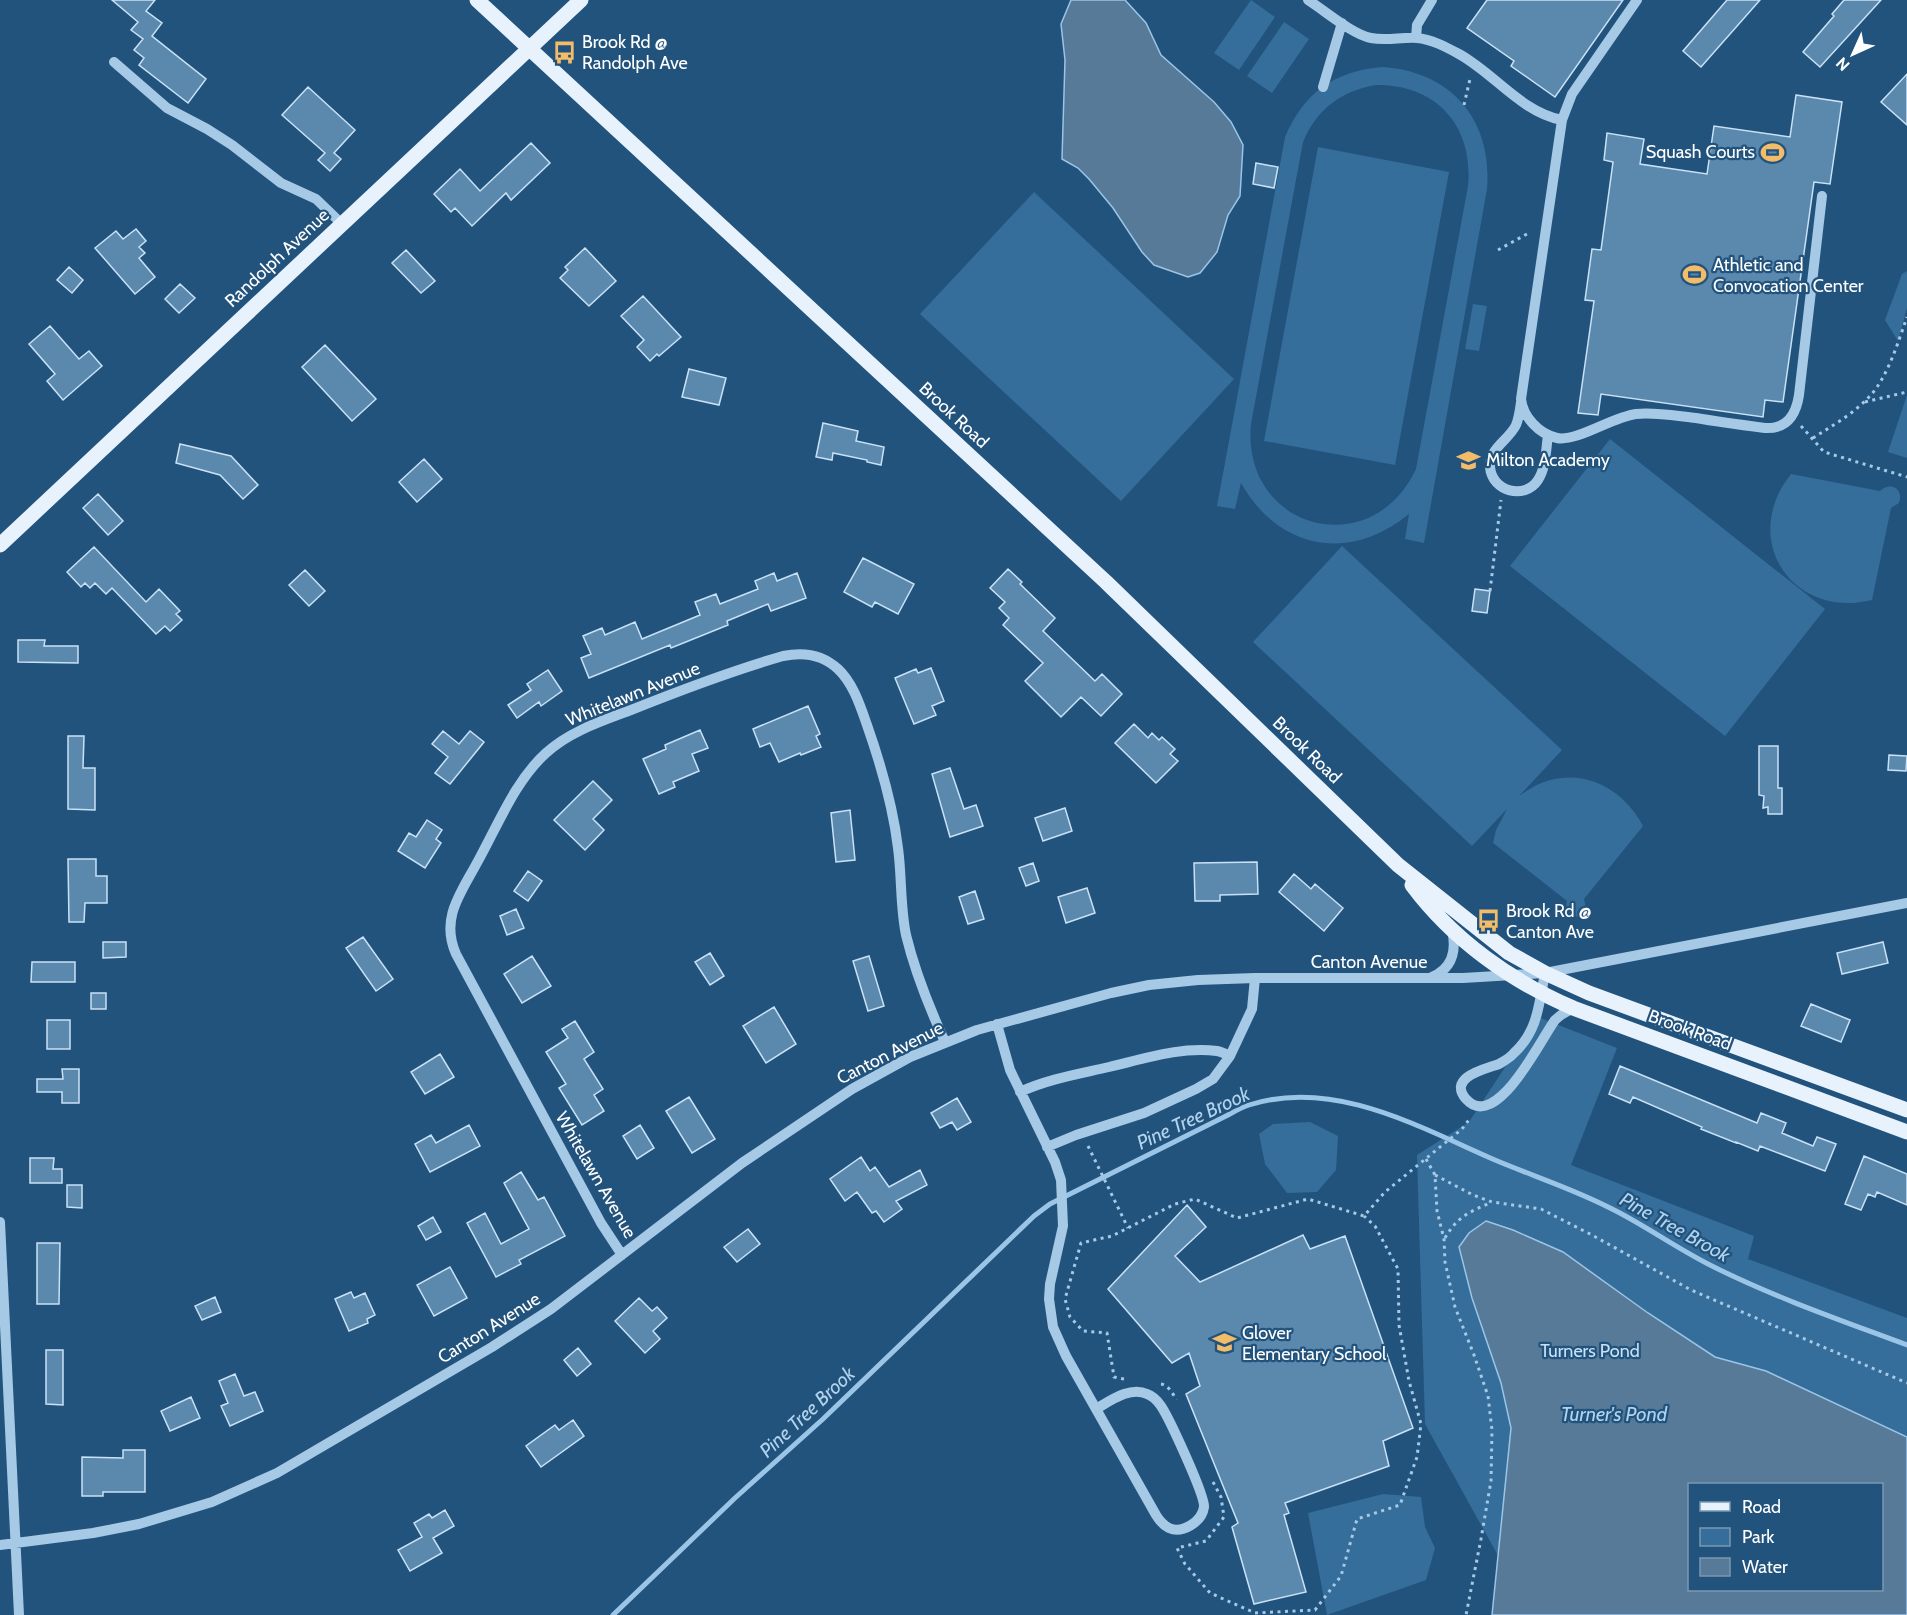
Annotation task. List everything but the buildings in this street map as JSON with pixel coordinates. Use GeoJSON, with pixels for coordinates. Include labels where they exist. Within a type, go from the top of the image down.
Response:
{"type":"FeatureCollection","features":[{"type":"Feature","properties":{"kind":"main road","name":"Brook Road"},"geometry":{"type":"LineString","coordinates":[[477,0],[1106,582],[1398,865],[1493,941],[1545,974],[1606,1000],[1907,1110]]}},
{"type":"Feature","properties":{"kind":"main road","name":"Randolph Avenue"},"geometry":{"type":"LineString","coordinates":[[0,545],[581,0]]}},
{"type":"Feature","properties":{"kind":"main road","name":"Brook Road"},"geometry":{"type":"LineString","coordinates":[[1398,865],[1427,903],[1452,930],[1480,953],[1541,993],[1574,1008],[1907,1132]]}},
{"type":"Feature","properties":{"kind":"street"},"geometry":{"type":"LineString","coordinates":[[1308,0],[1363,36],[1416,38],[1444,46],[1474,63],[1524,104],[1544,115],[1562,120]]}},
{"type":"Feature","properties":{"kind":"street"},"geometry":{"type":"LineString","coordinates":[[1416,38],[1416,25],[1432,0]]}},
{"type":"Feature","properties":{"kind":"street"},"geometry":{"type":"LineString","coordinates":[[1548,435],[1542,471],[1536,483],[1521,491],[1502,488],[1493,477],[1491,460],[1496,449],[1516,425],[1562,120],[1572,94],[1637,0]]}},
{"type":"Feature","properties":{"kind":"street"},"geometry":{"type":"LineString","coordinates":[[1323,87],[1342,23]]}},
{"type":"Feature","properties":{"kind":"street"},"geometry":{"type":"LineString","coordinates":[[114,62],[167,108],[232,145],[281,183],[316,199],[342,224]]}},
{"type":"Feature","properties":{"kind":"street"},"geometry":{"type":"LineString","coordinates":[[1521,399],[1523,409],[1532,422],[1548,435],[1564,439],[1617,418],[1639,414],[1673,415],[1765,428],[1782,426],[1791,418],[1799,395],[1822,196]]}},
{"type":"Feature","properties":{"kind":"street","name":"Whitelawn Avenue"},"geometry":{"type":"LineString","coordinates":[[622,1255],[601,1223],[473,986],[456,954],[450,934],[450,923],[457,901],[517,791],[535,764],[556,745],[582,730],[648,703],[783,656],[807,654],[828,661],[845,676],[855,695],[881,764],[891,804],[898,849],[903,915],[907,935],[918,976],[945,1042]]}},
{"type":"Feature","properties":{"kind":"street","name":"Canton Avenue"},"geometry":{"type":"LineString","coordinates":[[0,1545],[93,1533],[139,1524],[204,1504],[255,1483],[321,1448],[513,1334],[550,1309],[742,1163],[833,1101],[891,1067],[945,1042],[997,1024],[1111,993],[1149,985],[1198,980],[1429,978],[1545,974],[1907,903]]}},
{"type":"Feature","properties":{"kind":"street"},"geometry":{"type":"LineString","coordinates":[[1429,978],[1444,970],[1450,963],[1455,946],[1452,930]]}},
{"type":"Feature","properties":{"kind":"street"},"geometry":{"type":"LineString","coordinates":[[1545,974],[1536,1022],[1532,1030],[1521,1046],[1506,1060],[1469,1075],[1465,1079],[1461,1085],[1461,1091],[1469,1102],[1484,1107],[1490,1106],[1502,1097],[1517,1079],[1555,1020],[1574,1008]]}},
{"type":"Feature","properties":{"kind":"street"},"geometry":{"type":"LineString","coordinates":[[1047,1147],[1144,1113],[1213,1079],[1230,1056],[1252,1009],[1255,978]]}},
{"type":"Feature","properties":{"kind":"street"},"geometry":{"type":"LineString","coordinates":[[997,1024],[1006,1058],[1020,1092],[1055,1162],[1061,1180],[1064,1214],[1049,1299],[1053,1327],[1066,1356],[1096,1409],[1161,1522],[1174,1529],[1196,1522],[1204,1509],[1202,1493],[1163,1410],[1155,1398],[1140,1392],[1132,1392],[1096,1409]]}},
{"type":"Feature","properties":{"kind":"street"},"geometry":{"type":"LineString","coordinates":[[1020,1092],[1054,1079],[1157,1056],[1192,1051],[1217,1051],[1230,1056]]}},
{"type":"Feature","properties":{"kind":"street"},"geometry":{"type":"LineString","coordinates":[[0,1222],[19,1615]]}},
{"type":"Feature","properties":{"kind":"path"},"geometry":{"type":"LineString","coordinates":[[1464,105],[1474,63]]}},
{"type":"Feature","properties":{"kind":"path"},"geometry":{"type":"LineString","coordinates":[[1498,250],[1527,234]]}},
{"type":"Feature","properties":{"kind":"path"},"geometry":{"type":"LineString","coordinates":[[1812,438],[1840,422],[1870,396],[1889,365],[1907,316]]}},
{"type":"Feature","properties":{"kind":"path"},"geometry":{"type":"LineString","coordinates":[[1863,402],[1907,392]]}},
{"type":"Feature","properties":{"kind":"path"},"geometry":{"type":"LineString","coordinates":[[1791,418],[1824,452],[1907,477]]}},
{"type":"Feature","properties":{"kind":"path"},"geometry":{"type":"LineString","coordinates":[[1490,591],[1502,488]]}},
{"type":"Feature","properties":{"kind":"path"},"geometry":{"type":"LineString","coordinates":[[1364,1216],[1385,1192],[1462,1129]]}},
{"type":"Feature","properties":{"kind":"path"},"geometry":{"type":"LineString","coordinates":[[1093,1156],[1128,1228]]}},
{"type":"Feature","properties":{"kind":"path"},"geometry":{"type":"LineString","coordinates":[[1425,1159],[1436,1175],[1473,1195],[1492,1202],[1541,1209],[1691,1290],[1907,1383]]}},
{"type":"Feature","properties":{"kind":"path"},"geometry":{"type":"LineString","coordinates":[[1436,1175],[1437,1211],[1444,1239],[1445,1262],[1452,1298],[1488,1396],[1492,1430],[1491,1481],[1466,1615]]}},
{"type":"Feature","properties":{"kind":"path"},"geometry":{"type":"LineString","coordinates":[[1134,1380],[1114,1377],[1107,1332],[1083,1330],[1070,1317],[1065,1299],[1081,1243],[1112,1236],[1175,1204],[1195,1199],[1237,1218],[1308,1199],[1364,1216],[1375,1226],[1398,1269],[1400,1325],[1408,1381],[1421,1424],[1417,1457],[1400,1504],[1357,1519],[1341,1576],[1315,1610],[1255,1613],[1210,1593],[1185,1564],[1177,1548],[1206,1541],[1224,1517],[1221,1497],[1211,1476]]}},
{"type":"Feature","properties":{"kind":"path"},"geometry":{"type":"LineString","coordinates":[[1444,1239],[1451,1227],[1468,1212],[1492,1202]]}},
{"type":"Feature","properties":{"kind":"path"},"geometry":{"type":"LineString","coordinates":[[1154,1383],[1164,1384],[1173,1392],[1177,1403]]}},
{"type":"Feature","properties":{"kind":"green space"},"geometry":{"type":"Polygon","coordinates":[[[1251,0],[1275,17],[1239,70],[1214,53],[1251,0]]]}},
{"type":"Feature","properties":{"kind":"green space"},"geometry":{"type":"Polygon","coordinates":[[[1284,22],[1309,39],[1272,93],[1247,76],[1284,22]]]}},
{"type":"Feature","properties":{"kind":"green space"},"geometry":{"type":"Polygon","coordinates":[[[1382,67],[1407,71],[1428,78],[1447,89],[1463,104],[1475,121],[1483,141],[1487,164],[1487,189],[1424,543],[1405,539],[1409,514],[1386,529],[1363,539],[1339,543],[1317,542],[1295,535],[1275,523],[1257,506],[1241,483],[1235,509],[1217,506],[1285,137],[1301,108],[1311,97],[1335,79],[1365,69],[1382,67]],[[1376,85],[1341,97],[1315,120],[1303,142],[1251,424],[1253,460],[1266,489],[1287,510],[1313,522],[1341,525],[1370,517],[1396,499],[1416,469],[1468,186],[1468,164],[1465,145],[1457,127],[1447,113],[1433,101],[1417,92],[1376,85]]]}},
{"type":"Feature","properties":{"kind":"green space"},"geometry":{"type":"Polygon","coordinates":[[[1318,147],[1449,172],[1395,465],[1264,441],[1318,147]]]}},
{"type":"Feature","properties":{"kind":"green space"},"geometry":{"type":"Polygon","coordinates":[[[1034,192],[1234,379],[1121,501],[920,314],[1034,192]]]}},
{"type":"Feature","properties":{"kind":"green space"},"geometry":{"type":"Polygon","coordinates":[[[1907,271],[1907,308],[1898,341],[1885,320],[1902,274],[1907,271]]]}},
{"type":"Feature","properties":{"kind":"green space"},"geometry":{"type":"Polygon","coordinates":[[[1473,304],[1487,306],[1479,351],[1465,349],[1473,304]]]}},
{"type":"Feature","properties":{"kind":"green space"},"geometry":{"type":"Polygon","coordinates":[[[1907,395],[1907,458],[1888,452],[1907,395]]]}},
{"type":"Feature","properties":{"kind":"green space"},"geometry":{"type":"Polygon","coordinates":[[[1610,439],[1825,609],[1725,736],[1510,566],[1610,439]]]}},
{"type":"Feature","properties":{"kind":"green space"},"geometry":{"type":"Polygon","coordinates":[[[1791,474],[1880,491],[1888,487],[1898,490],[1899,503],[1891,508],[1872,600],[1843,603],[1818,598],[1798,586],[1782,569],[1773,548],[1770,524],[1776,499],[1791,474]]]}},
{"type":"Feature","properties":{"kind":"green space"},"geometry":{"type":"Polygon","coordinates":[[[1342,546],[1562,750],[1519,796],[1536,785],[1555,779],[1586,779],[1613,791],[1635,813],[1643,826],[1584,899],[1586,908],[1582,915],[1569,914],[1567,901],[1493,843],[1496,830],[1507,809],[1472,846],[1253,642],[1342,546]]]}},
{"type":"Feature","properties":{"kind":"green space","name":"Turners Pond"},"geometry":{"type":"Polygon","coordinates":[[[1538,1017],[1617,1048],[1571,1165],[1754,1236],[1748,1259],[1907,1318],[1907,1615],[1531,1615],[1425,1424],[1417,1155],[1469,1122],[1538,1017]]]}},
{"type":"Feature","properties":{"kind":"green space"},"geometry":{"type":"Polygon","coordinates":[[[1310,1122],[1338,1136],[1336,1170],[1317,1192],[1287,1193],[1265,1164],[1259,1134],[1273,1124],[1310,1122]]]}},
{"type":"Feature","properties":{"kind":"green space"},"geometry":{"type":"Polygon","coordinates":[[[1383,1494],[1421,1497],[1425,1527],[1435,1548],[1426,1580],[1327,1615],[1308,1513],[1383,1494]]]}},
{"type":"Feature","properties":{"kind":"water"},"geometry":{"type":"Polygon","coordinates":[[[1071,0],[1125,0],[1146,23],[1161,55],[1214,102],[1231,122],[1243,145],[1240,196],[1228,215],[1217,252],[1200,273],[1188,277],[1154,265],[1089,179],[1078,168],[1062,159],[1065,60],[1061,24],[1071,0]]]}},
{"type":"Feature","properties":{"kind":"water","name":"Turner's Pond"},"geometry":{"type":"Polygon","coordinates":[[[1486,1221],[1513,1230],[1563,1252],[1648,1313],[1715,1357],[1766,1371],[1907,1437],[1907,1615],[1492,1615],[1511,1428],[1501,1383],[1472,1298],[1459,1247],[1469,1233],[1486,1221]]]}},
{"type":"Feature","properties":{"kind":"waterway","name":"Pine Tree Brook"},"geometry":{"type":"LineString","coordinates":[[613,1615],[735,1498],[823,1419],[1034,1216],[1050,1204],[1239,1109],[1281,1098],[1313,1098],[1344,1102],[1406,1121],[1601,1203],[1679,1248],[1741,1280],[1907,1345]]}},
{"type":"Feature","properties":{"kind":"place","name":"Brook Rd @ Randolph Ave"},"geometry":{"type":"Point","coordinates":[564,52]}},
{"type":"Feature","properties":{"kind":"place","name":"Squash Courts"},"geometry":{"type":"Point","coordinates":[1773,152]}},
{"type":"Feature","properties":{"kind":"place","name":"Athletic and Convocation Center"},"geometry":{"type":"Point","coordinates":[1695,275]}},
{"type":"Feature","properties":{"kind":"place","name":"Milton Academy"},"geometry":{"type":"Point","coordinates":[1468,460]}},
{"type":"Feature","properties":{"kind":"place","name":"Brook Rd @ Canton Ave"},"geometry":{"type":"Point","coordinates":[1488,921]}},
{"type":"Feature","properties":{"kind":"place","name":"Glover Elementary School"},"geometry":{"type":"Point","coordinates":[1224,1343]}}]}
